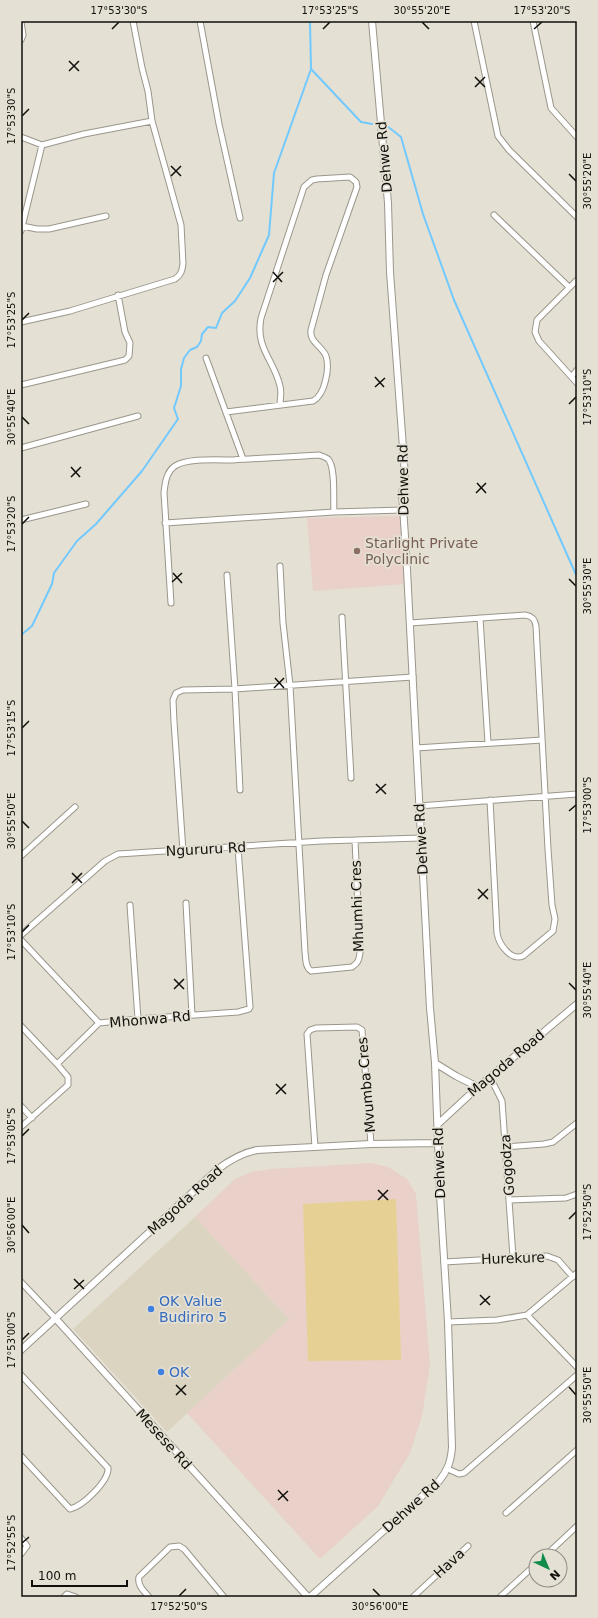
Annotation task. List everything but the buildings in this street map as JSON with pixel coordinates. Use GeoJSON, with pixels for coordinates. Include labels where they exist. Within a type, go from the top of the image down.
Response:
{"type":"FeatureCollection","features":[{"type":"Feature","properties":{"kind":"street"},"geometry":{"type":"LineString","coordinates":[[21,322],[70,311],[175,278],[180,275],[182,270],[183,264],[180,225],[152,121],[148,91],[133,21]]}},
{"type":"Feature","properties":{"kind":"street"},"geometry":{"type":"LineString","coordinates":[[200,21],[219,124],[240,218]]}},
{"type":"Feature","properties":{"kind":"street","name":"Dehwe Rd"},"geometry":{"type":"LineString","coordinates":[[309,1597],[439,1481],[448,1469],[452,1447],[448,1322],[440,1194],[435,1063],[430,1008],[402,494],[405,480],[404,461],[390,272],[388,203],[372,21]]}},
{"type":"Feature","properties":{"kind":"street"},"geometry":{"type":"LineString","coordinates":[[474,21],[498,136],[506,146],[577,217]]}},
{"type":"Feature","properties":{"kind":"street"},"geometry":{"type":"LineString","coordinates":[[533,21],[551,108],[577,137]]}},
{"type":"Feature","properties":{"kind":"street"},"geometry":{"type":"LineString","coordinates":[[21,22],[23,35],[21,40]]}},
{"type":"Feature","properties":{"kind":"street"},"geometry":{"type":"LineString","coordinates":[[21,137],[42,145],[84,134],[152,121]]}},
{"type":"Feature","properties":{"kind":"street"},"geometry":{"type":"LineString","coordinates":[[42,145],[22,229],[49,229],[106,216]]}},
{"type":"Feature","properties":{"kind":"street"},"geometry":{"type":"LineString","coordinates":[[226,412],[313,401],[320,396],[324,387],[327,365],[326,356],[311,336],[310,330],[326,276],[357,187],[356,182],[350,177],[312,180],[304,187],[261,318],[259,327],[260,340],[280,387],[280,404]]}},
{"type":"Feature","properties":{"kind":"street"},"geometry":{"type":"LineString","coordinates":[[494,215],[569,287]]}},
{"type":"Feature","properties":{"kind":"street"},"geometry":{"type":"LineString","coordinates":[[577,280],[537,320],[535,332],[539,341],[577,383]]}},
{"type":"Feature","properties":{"kind":"street"},"geometry":{"type":"LineString","coordinates":[[21,385],[125,360],[129,356],[130,343],[125,332],[118,295]]}},
{"type":"Feature","properties":{"kind":"street"},"geometry":{"type":"LineString","coordinates":[[206,358],[243,459]]}},
{"type":"Feature","properties":{"kind":"street"},"geometry":{"type":"LineString","coordinates":[[572,376],[577,370]]}},
{"type":"Feature","properties":{"kind":"street"},"geometry":{"type":"LineString","coordinates":[[21,448],[138,416]]}},
{"type":"Feature","properties":{"kind":"street"},"geometry":{"type":"LineString","coordinates":[[171,603],[164,494],[165,482],[174,467],[186,462],[319,455],[331,463],[333,471],[334,512]]}},
{"type":"Feature","properties":{"kind":"street"},"geometry":{"type":"LineString","coordinates":[[21,520],[86,504]]}},
{"type":"Feature","properties":{"kind":"street"},"geometry":{"type":"LineString","coordinates":[[165,523],[334,512],[403,510]]}},
{"type":"Feature","properties":{"kind":"street"},"geometry":{"type":"LineString","coordinates":[[280,566],[283,623],[290,685],[298,844]]}},
{"type":"Feature","properties":{"kind":"street"},"geometry":{"type":"LineString","coordinates":[[227,574],[240,790]]}},
{"type":"Feature","properties":{"kind":"street"},"geometry":{"type":"LineString","coordinates":[[410,623],[525,615],[535,621],[552,905],[555,924],[552,931],[545,939],[519,958],[510,954],[498,939],[490,800]]}},
{"type":"Feature","properties":{"kind":"street"},"geometry":{"type":"LineString","coordinates":[[342,617],[351,778]]}},
{"type":"Feature","properties":{"kind":"street"},"geometry":{"type":"LineString","coordinates":[[480,618],[488,742]]}},
{"type":"Feature","properties":{"kind":"street"},"geometry":{"type":"LineString","coordinates":[[183,851],[174,722],[174,696],[176,692],[183,690],[235,689],[346,680],[413,677]]}},
{"type":"Feature","properties":{"kind":"street"},"geometry":{"type":"LineString","coordinates":[[416,748],[488,742],[542,740]]}},
{"type":"Feature","properties":{"kind":"street"},"geometry":{"type":"LineString","coordinates":[[419,806],[577,794]]}},
{"type":"Feature","properties":{"kind":"street"},"geometry":{"type":"LineString","coordinates":[[21,856],[75,807]]}},
{"type":"Feature","properties":{"kind":"street","name":"Ngururu Rd"},"geometry":{"type":"LineString","coordinates":[[21,935],[112,856],[122,854],[355,840],[421,838]]}},
{"type":"Feature","properties":{"kind":"street","name":"Mhumhi Cres"},"geometry":{"type":"LineString","coordinates":[[298,844],[306,964],[308,969],[311,971],[352,967],[357,964],[359,960],[360,953],[355,840]]}},
{"type":"Feature","properties":{"kind":"street","name":"Mhonwa Rd"},"geometry":{"type":"LineString","coordinates":[[57,1064],[99,1023],[248,1010],[250,1007],[238,848]]}},
{"type":"Feature","properties":{"kind":"street"},"geometry":{"type":"LineString","coordinates":[[186,903],[192,1015]]}},
{"type":"Feature","properties":{"kind":"street"},"geometry":{"type":"LineString","coordinates":[[130,905],[138,1019]]}},
{"type":"Feature","properties":{"kind":"street"},"geometry":{"type":"LineString","coordinates":[[21,940],[99,1023]]}},
{"type":"Feature","properties":{"kind":"street","name":"Magoda Road"},"geometry":{"type":"LineString","coordinates":[[438,1124],[478,1087],[577,1004]]}},
{"type":"Feature","properties":{"kind":"street"},"geometry":{"type":"LineString","coordinates":[[21,1026],[68,1077],[68,1084],[21,1127]]}},
{"type":"Feature","properties":{"kind":"street","name":"Mvumba Cres"},"geometry":{"type":"LineString","coordinates":[[315,1147],[307,1034],[310,1030],[316,1028],[357,1027],[362,1030],[371,1144]]}},
{"type":"Feature","properties":{"kind":"street"},"geometry":{"type":"LineString","coordinates":[[435,1063],[478,1087]]}},
{"type":"Feature","properties":{"kind":"street","name":"Gogodza"},"geometry":{"type":"LineString","coordinates":[[490,1077],[502,1101],[513,1257]]}},
{"type":"Feature","properties":{"kind":"street"},"geometry":{"type":"LineString","coordinates":[[21,1106],[32,1118]]}},
{"type":"Feature","properties":{"kind":"street"},"geometry":{"type":"LineString","coordinates":[[506,1147],[553,1142],[577,1123]]}},
{"type":"Feature","properties":{"kind":"street","name":"Magoda Road"},"geometry":{"type":"LineString","coordinates":[[21,1350],[218,1169],[231,1160],[248,1152],[257,1150],[371,1144],[438,1143]]}},
{"type":"Feature","properties":{"kind":"street"},"geometry":{"type":"LineString","coordinates":[[509,1200],[566,1198],[577,1194]]}},
{"type":"Feature","properties":{"kind":"street","name":"Hurekure"},"geometry":{"type":"LineString","coordinates":[[444,1262],[551,1256],[558,1260],[575,1275]]}},
{"type":"Feature","properties":{"kind":"street"},"geometry":{"type":"LineString","coordinates":[[448,1322],[497,1320],[527,1315],[575,1275]]}},
{"type":"Feature","properties":{"kind":"street","name":"Mesese Rd"},"geometry":{"type":"LineString","coordinates":[[21,1282],[309,1597]]}},
{"type":"Feature","properties":{"kind":"street"},"geometry":{"type":"LineString","coordinates":[[527,1315],[577,1367]]}},
{"type":"Feature","properties":{"kind":"street"},"geometry":{"type":"LineString","coordinates":[[21,1375],[108,1468],[109,1472],[101,1485],[78,1506],[70,1509],[21,1456]]}},
{"type":"Feature","properties":{"kind":"street"},"geometry":{"type":"LineString","coordinates":[[448,1469],[459,1474],[464,1473],[577,1375]]}},
{"type":"Feature","properties":{"kind":"street"},"geometry":{"type":"LineString","coordinates":[[506,1513],[577,1450]]}},
{"type":"Feature","properties":{"kind":"street"},"geometry":{"type":"LineString","coordinates":[[553,1548],[577,1526]]}},
{"type":"Feature","properties":{"kind":"street"},"geometry":{"type":"LineString","coordinates":[[21,1538],[27,1546],[21,1554]]}},
{"type":"Feature","properties":{"kind":"street"},"geometry":{"type":"LineString","coordinates":[[149,1597],[138,1582],[139,1577],[170,1547],[175,1546],[184,1549],[224,1597]]}},
{"type":"Feature","properties":{"kind":"street","name":"Hava"},"geometry":{"type":"LineString","coordinates":[[413,1597],[468,1546]]}},
{"type":"Feature","properties":{"kind":"street"},"geometry":{"type":"LineString","coordinates":[[500,1597],[528,1571]]}},
{"type":"Feature","properties":{"kind":"street"},"geometry":{"type":"LineString","coordinates":[[64,1597],[67,1594],[76,1597]]}},
{"type":"Feature","properties":{"kind":"shaded area","name":"Starlight Private Polyclinic"},"geometry":{"type":"Polygon","coordinates":[[[401,516],[406,584],[313,591],[307,518],[401,516]]]}},
{"type":"Feature","properties":{"kind":"shaded area"},"geometry":{"type":"Polygon","coordinates":[[[371,1163],[388,1167],[407,1179],[416,1194],[430,1365],[422,1416],[410,1453],[378,1506],[320,1559],[187,1413],[289,1319],[195,1217],[234,1180],[251,1172],[271,1169],[371,1163]]]}},
{"type":"Feature","properties":{"kind":"shaded area"},"geometry":{"type":"Polygon","coordinates":[[[396,1199],[401,1360],[308,1361],[303,1204],[396,1199]]]}},
{"type":"Feature","properties":{"kind":"shaded area"},"geometry":{"type":"Polygon","coordinates":[[[195,1217],[289,1319],[167,1432],[73,1329],[195,1217]]]}},
{"type":"Feature","properties":{"kind":"waterway"},"geometry":{"type":"LineString","coordinates":[[21,635],[32,626],[52,584],[54,573],[77,541],[96,524],[142,471],[178,419],[174,408],[181,386],[181,369],[184,358],[190,350],[197,347],[201,341],[202,334],[208,327],[216,328],[222,313],[235,301],[250,278],[269,235],[274,173],[311,69],[310,21]]}},
{"type":"Feature","properties":{"kind":"waterway"},"geometry":{"type":"LineString","coordinates":[[311,69],[361,122],[372,124]]}},
{"type":"Feature","properties":{"kind":"waterway"},"geometry":{"type":"LineString","coordinates":[[387,126],[401,137],[423,214],[454,300],[577,577]]}},
{"type":"Feature","properties":{"kind":"place","name":"Starlight Private Polyclinic"},"geometry":{"type":"Point","coordinates":[357,551]}},
{"type":"Feature","properties":{"kind":"place","name":"OK Value Budiriro 5"},"geometry":{"type":"Point","coordinates":[151,1309]}},
{"type":"Feature","properties":{"kind":"place","name":"OK"},"geometry":{"type":"Point","coordinates":[161,1372]}}]}
